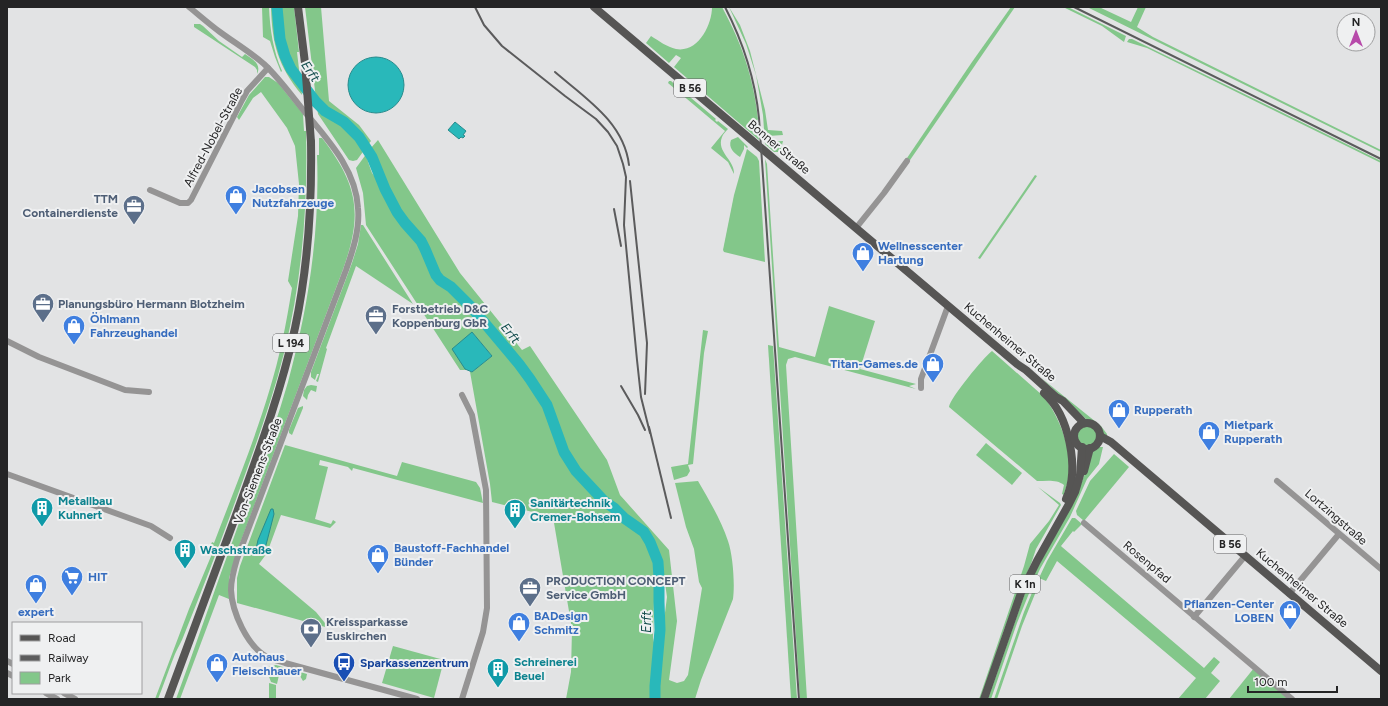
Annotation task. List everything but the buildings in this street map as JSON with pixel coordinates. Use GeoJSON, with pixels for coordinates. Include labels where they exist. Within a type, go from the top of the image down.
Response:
{"type":"FeatureCollection","features":[{"type":"Feature","properties":{"kind":"main road","name":"L 194"},"geometry":{"type":"LineString","coordinates":[[168,699],[258,454],[275,403],[286,363],[301,292],[308,242],[311,192],[311,142],[305,63],[298,7]]}},
{"type":"Feature","properties":{"kind":"main road","name":"Bonner Straße"},"geometry":{"type":"LineString","coordinates":[[594,7],[948,306]]}},
{"type":"Feature","properties":{"kind":"main road","name":"Kuchenheimer Straße"},"geometry":{"type":"LineString","coordinates":[[948,306],[1067,405],[1080,425]]}},
{"type":"Feature","properties":{"kind":"main road","name":"K 1n"},"geometry":{"type":"LineString","coordinates":[[1028,372],[1032,380],[1052,401],[1061,416],[1069,445],[1072,474],[1068,494],[1038,548],[1037,561]]}},
{"type":"Feature","properties":{"kind":"main road"},"geometry":{"type":"LineString","coordinates":[[1090,423],[1098,430],[1092,444],[1077,444],[1074,439],[1074,432],[1080,425],[1090,423]]}},
{"type":"Feature","properties":{"kind":"main road","name":"Kuchenheimer Straße"},"geometry":{"type":"LineString","coordinates":[[1092,444],[1111,442],[1115,447],[1381,671]]}},
{"type":"Feature","properties":{"kind":"main road","name":"K 1n"},"geometry":{"type":"LineString","coordinates":[[984,699],[1013,612],[1021,593],[1069,504],[1092,444]]}},
{"type":"Feature","properties":{"kind":"street"},"geometry":{"type":"LineString","coordinates":[[189,7],[268,68]]}},
{"type":"Feature","properties":{"kind":"street","name":"Alfred-Nobel-Straße"},"geometry":{"type":"LineString","coordinates":[[150,190],[180,203],[188,203],[191,200],[247,91],[268,68]]}},
{"type":"Feature","properties":{"kind":"street","name":"Von-Siemens-Straße"},"geometry":{"type":"LineString","coordinates":[[268,68],[281,81],[320,130],[345,165],[358,201],[359,213],[354,246],[346,270],[237,559],[232,580],[232,597],[236,613],[250,640],[256,648],[267,656],[291,665],[417,699]]}},
{"type":"Feature","properties":{"kind":"street"},"geometry":{"type":"LineString","coordinates":[[856,228],[907,161]]}},
{"type":"Feature","properties":{"kind":"street"},"geometry":{"type":"LineString","coordinates":[[921,388],[921,379],[948,306]]}},
{"type":"Feature","properties":{"kind":"street"},"geometry":{"type":"LineString","coordinates":[[7,341],[39,357],[125,390],[149,392]]}},
{"type":"Feature","properties":{"kind":"street"},"geometry":{"type":"LineString","coordinates":[[462,395],[472,414],[486,490],[487,608],[483,632],[462,699]]}},
{"type":"Feature","properties":{"kind":"street"},"geometry":{"type":"LineString","coordinates":[[7,474],[151,526],[170,538]]}},
{"type":"Feature","properties":{"kind":"street","name":"Lortzingstraße"},"geometry":{"type":"LineString","coordinates":[[1277,481],[1381,569]]}},
{"type":"Feature","properties":{"kind":"street","name":"Rosenpfad"},"geometry":{"type":"LineString","coordinates":[[1084,524],[1292,699]]}},
{"type":"Feature","properties":{"kind":"street"},"geometry":{"type":"LineString","coordinates":[[1289,594],[1339,534]]}},
{"type":"Feature","properties":{"kind":"street"},"geometry":{"type":"LineString","coordinates":[[1194,617],[1245,556]]}},
{"type":"Feature","properties":{"kind":"street"},"geometry":{"type":"LineString","coordinates":[[48,694],[57,699]]}},
{"type":"Feature","properties":{"kind":"street"},"geometry":{"type":"LineString","coordinates":[[66,694],[75,699]]}},
{"type":"Feature","properties":{"kind":"green space"},"geometry":{"type":"Polygon","coordinates":[[[262,7],[269,7],[272,40],[282,71],[281,72],[270,41],[263,37],[262,7]]]}},
{"type":"Feature","properties":{"kind":"green space"},"geometry":{"type":"Polygon","coordinates":[[[271,7],[275,7],[278,44],[288,69],[301,84],[302,95],[287,74],[278,54],[273,32],[271,7]]]}},
{"type":"Feature","properties":{"kind":"green space"},"geometry":{"type":"Polygon","coordinates":[[[278,7],[294,7],[300,78],[294,70],[283,45],[279,27],[278,7]]]}},
{"type":"Feature","properties":{"kind":"green space"},"geometry":{"type":"Polygon","coordinates":[[[305,7],[321,7],[329,101],[359,125],[371,141],[367,146],[357,132],[348,123],[316,99],[305,7]]]}},
{"type":"Feature","properties":{"kind":"green space"},"geometry":{"type":"Polygon","coordinates":[[[712,7],[722,7],[746,61],[756,103],[759,140],[674,67],[681,58],[676,55],[669,63],[646,43],[651,36],[676,49],[691,47],[702,36],[706,29],[712,7]]]}},
{"type":"Feature","properties":{"kind":"green space"},"geometry":{"type":"Polygon","coordinates":[[[729,7],[740,25],[750,51],[765,110],[768,130],[782,131],[783,135],[768,136],[769,142],[783,141],[781,149],[778,152],[774,152],[765,144],[763,115],[756,75],[746,44],[729,7]]]}},
{"type":"Feature","properties":{"kind":"green space"},"geometry":{"type":"Polygon","coordinates":[[[1011,7],[1015,7],[908,163],[905,161],[972,62],[1011,7]]]}},
{"type":"Feature","properties":{"kind":"green space"},"geometry":{"type":"Polygon","coordinates":[[[1063,7],[1068,7],[1126,36],[1124,42],[1102,26],[1063,7]]]}},
{"type":"Feature","properties":{"kind":"green space"},"geometry":{"type":"Polygon","coordinates":[[[1087,7],[1099,7],[1131,22],[1138,7],[1146,7],[1137,27],[1153,37],[1381,150],[1381,152],[1087,7]]]}},
{"type":"Feature","properties":{"kind":"green space"},"geometry":{"type":"Polygon","coordinates":[[[194,24],[200,24],[203,26],[219,41],[242,57],[245,54],[253,60],[258,67],[257,74],[255,67],[194,27],[194,24]]]}},
{"type":"Feature","properties":{"kind":"green space"},"geometry":{"type":"Polygon","coordinates":[[[1129,39],[1132,39],[1381,161],[1381,163],[1147,48],[1127,42],[1129,39]]]}},
{"type":"Feature","properties":{"kind":"green space"},"geometry":{"type":"Polygon","coordinates":[[[265,77],[269,77],[278,83],[303,114],[304,131],[306,131],[305,215],[295,298],[284,353],[269,406],[257,441],[198,600],[158,699],[155,699],[189,609],[214,549],[210,547],[212,542],[214,543],[243,469],[269,393],[289,308],[292,288],[288,281],[298,216],[299,184],[295,146],[287,128],[261,92],[253,98],[239,120],[237,117],[249,95],[265,77]]]}},
{"type":"Feature","properties":{"kind":"green space"},"geometry":{"type":"Polygon","coordinates":[[[671,81],[716,119],[715,120],[717,122],[718,121],[728,129],[722,136],[721,147],[732,164],[734,174],[728,162],[711,148],[725,131],[668,83],[671,81]]]}},
{"type":"Feature","properties":{"kind":"green space"},"geometry":{"type":"Polygon","coordinates":[[[317,107],[342,122],[355,134],[365,149],[357,160],[349,160],[318,114],[317,107]]]}},
{"type":"Feature","properties":{"kind":"green space"},"geometry":{"type":"Polygon","coordinates":[[[738,137],[748,147],[747,148],[744,145],[744,149],[740,157],[734,152],[730,145],[731,140],[738,137]]]}},
{"type":"Feature","properties":{"kind":"green space"},"geometry":{"type":"Polygon","coordinates":[[[319,138],[322,138],[334,155],[344,171],[350,186],[354,202],[355,217],[349,252],[239,546],[229,578],[229,599],[219,595],[180,699],[176,699],[269,441],[288,382],[307,298],[311,270],[317,213],[317,155],[319,155],[319,138]]]}},
{"type":"Feature","properties":{"kind":"green space"},"geometry":{"type":"Polygon","coordinates":[[[378,140],[460,273],[522,350],[530,346],[607,460],[620,495],[669,550],[677,621],[669,680],[677,683],[684,681],[688,675],[702,588],[699,582],[694,549],[686,527],[675,483],[698,481],[706,495],[722,525],[730,547],[734,593],[695,699],[658,699],[656,687],[659,676],[660,652],[667,597],[663,569],[652,541],[643,527],[630,521],[624,516],[615,505],[599,494],[577,470],[567,455],[559,436],[551,403],[545,397],[524,366],[485,322],[473,306],[437,270],[430,250],[423,239],[399,212],[370,149],[378,140]]]}},
{"type":"Feature","properties":{"kind":"green space"},"geometry":{"type":"Polygon","coordinates":[[[747,149],[757,157],[759,161],[765,262],[724,252],[723,250],[734,195],[747,149]]]}},
{"type":"Feature","properties":{"kind":"green space"},"geometry":{"type":"Polygon","coordinates":[[[367,153],[368,162],[372,173],[379,182],[392,209],[418,243],[425,255],[432,274],[439,283],[449,290],[470,311],[541,397],[555,434],[556,442],[573,471],[601,502],[643,534],[654,559],[658,580],[654,601],[653,638],[655,647],[651,681],[652,699],[566,699],[571,672],[572,629],[553,517],[492,502],[470,372],[492,356],[472,332],[466,370],[460,370],[366,225],[363,193],[356,168],[367,153]]]}},
{"type":"Feature","properties":{"kind":"green space"},"geometry":{"type":"Polygon","coordinates":[[[765,159],[767,164],[779,347],[815,357],[829,306],[875,321],[860,369],[916,384],[909,386],[916,389],[795,357],[788,359],[786,365],[807,699],[800,699],[765,159]]]}},
{"type":"Feature","properties":{"kind":"green space"},"geometry":{"type":"Polygon","coordinates":[[[1035,175],[1037,176],[980,259],[978,258],[1035,175]]]}},
{"type":"Feature","properties":{"kind":"green space"},"geometry":{"type":"Polygon","coordinates":[[[361,225],[363,225],[413,304],[356,266],[326,348],[327,349],[318,382],[316,381],[319,374],[317,374],[315,380],[311,377],[311,372],[352,263],[358,244],[361,225]]]}},
{"type":"Feature","properties":{"kind":"green space"},"geometry":{"type":"Polygon","coordinates":[[[703,330],[708,331],[704,353],[693,464],[688,465],[690,471],[687,476],[674,480],[671,467],[688,464],[703,330]]]}},
{"type":"Feature","properties":{"kind":"green space"},"geometry":{"type":"Polygon","coordinates":[[[768,345],[773,346],[797,699],[791,699],[768,345]]]}},
{"type":"Feature","properties":{"kind":"green space"},"geometry":{"type":"Polygon","coordinates":[[[992,351],[1042,395],[1054,412],[1067,445],[1069,456],[1069,477],[1064,495],[1062,494],[1064,485],[1055,481],[1037,481],[949,407],[961,387],[992,351]]]}},
{"type":"Feature","properties":{"kind":"green space"},"geometry":{"type":"Polygon","coordinates":[[[1040,377],[1101,426],[1107,436],[1103,434],[1097,423],[1086,419],[1040,377]]]}},
{"type":"Feature","properties":{"kind":"green space"},"geometry":{"type":"Polygon","coordinates":[[[307,386],[317,386],[316,392],[311,390],[307,400],[303,396],[304,390],[307,386]]]}},
{"type":"Feature","properties":{"kind":"green space"},"geometry":{"type":"Polygon","coordinates":[[[303,406],[292,435],[289,433],[289,430],[298,408],[303,406]]]}},
{"type":"Feature","properties":{"kind":"green space"},"geometry":{"type":"Polygon","coordinates":[[[1087,426],[1094,429],[1097,436],[1094,443],[1087,446],[1080,443],[1077,436],[1080,429],[1087,426]]]}},
{"type":"Feature","properties":{"kind":"green space"},"geometry":{"type":"Polygon","coordinates":[[[986,443],[1022,473],[1012,485],[976,455],[986,443]]]}},
{"type":"Feature","properties":{"kind":"green space"},"geometry":{"type":"Polygon","coordinates":[[[285,445],[397,476],[402,462],[476,482],[480,488],[483,503],[353,468],[352,471],[348,467],[320,460],[319,465],[328,467],[315,519],[331,524],[333,520],[336,522],[330,528],[281,515],[267,553],[259,564],[316,612],[329,628],[237,603],[237,578],[240,566],[285,445]]]}},
{"type":"Feature","properties":{"kind":"green space"},"geometry":{"type":"Polygon","coordinates":[[[1103,447],[1099,464],[1087,479],[1070,517],[1040,569],[1017,623],[991,699],[988,699],[1025,593],[1036,569],[1062,524],[1077,494],[1092,450],[1103,447]]]}},
{"type":"Feature","properties":{"kind":"green space"},"geometry":{"type":"Polygon","coordinates":[[[1114,454],[1129,467],[1084,521],[1077,515],[1076,511],[1090,481],[1114,454]]]}},
{"type":"Feature","properties":{"kind":"green space"},"geometry":{"type":"Polygon","coordinates":[[[1038,487],[1061,505],[1036,549],[1004,630],[981,699],[979,699],[1030,544],[1049,521],[1059,505],[1038,487]]]}},
{"type":"Feature","properties":{"kind":"green space"},"geometry":{"type":"Polygon","coordinates":[[[1072,518],[1075,518],[1082,524],[1074,532],[1073,531],[1061,546],[1062,547],[1204,668],[1214,657],[1220,662],[1211,673],[1220,681],[1205,699],[1178,699],[1196,678],[1057,561],[1046,581],[1039,578],[1072,518]]]}},
{"type":"Feature","properties":{"kind":"green space"},"geometry":{"type":"Polygon","coordinates":[[[1036,583],[1039,584],[1022,626],[997,699],[994,699],[1024,612],[1036,583]]]}},
{"type":"Feature","properties":{"kind":"green space"},"geometry":{"type":"Polygon","coordinates":[[[393,646],[444,660],[434,698],[382,683],[393,646]]]}},
{"type":"Feature","properties":{"kind":"green space"},"geometry":{"type":"Polygon","coordinates":[[[276,665],[307,674],[306,679],[303,681],[300,676],[285,671],[282,675],[279,675],[277,684],[271,682],[268,674],[271,673],[269,666],[276,665]]]}},
{"type":"Feature","properties":{"kind":"green space"},"geometry":{"type":"Polygon","coordinates":[[[1254,668],[1288,699],[1229,699],[1254,668]]]}},
{"type":"Feature","properties":{"kind":"green space"},"geometry":{"type":"Polygon","coordinates":[[[269,683],[276,685],[276,699],[269,699],[269,683]]]}},
{"type":"Feature","properties":{"kind":"water"},"geometry":{"type":"Polygon","coordinates":[[[376,57],[387,59],[396,65],[402,74],[404,85],[402,96],[396,105],[387,111],[376,113],[365,111],[356,105],[350,96],[348,85],[350,74],[356,65],[365,59],[376,57]]]}},
{"type":"Feature","properties":{"kind":"water"},"geometry":{"type":"Polygon","coordinates":[[[455,122],[466,131],[463,138],[461,137],[459,139],[448,130],[455,122]]]}},
{"type":"Feature","properties":{"kind":"water"},"geometry":{"type":"Polygon","coordinates":[[[472,332],[492,356],[472,372],[465,369],[452,349],[472,332]]]}},
{"type":"Feature","properties":{"kind":"water"},"geometry":{"type":"Polygon","coordinates":[[[271,509],[273,509],[274,514],[266,545],[263,550],[258,551],[256,549],[258,540],[271,509]]]}},
{"type":"Feature","properties":{"kind":"waterway","name":"Erft"},"geometry":{"type":"LineString","coordinates":[[277,7],[280,39],[291,69],[316,102],[325,111],[344,122],[359,137],[372,157],[385,189],[397,212],[421,241],[436,275],[440,280],[451,287],[472,308],[519,364],[547,405],[564,452],[576,471],[604,501],[644,532],[650,542],[658,562],[659,578],[660,630],[655,699]]}},
{"type":"Feature","properties":{"kind":"railway"},"geometry":{"type":"LineString","coordinates":[[475,7],[484,25],[502,46],[596,119],[608,132],[617,146],[626,177],[624,225],[641,397],[650,433]]}},
{"type":"Feature","properties":{"kind":"railway"},"geometry":{"type":"LineString","coordinates":[[725,7],[743,47],[755,89],[759,118],[799,699]]}},
{"type":"Feature","properties":{"kind":"railway"},"geometry":{"type":"LineString","coordinates":[[1074,7],[1381,159]]}},
{"type":"Feature","properties":{"kind":"railway"},"geometry":{"type":"LineString","coordinates":[[555,72],[601,112],[611,124],[620,136],[626,150],[629,165]]}},
{"type":"Feature","properties":{"kind":"railway"},"geometry":{"type":"LineString","coordinates":[[630,181],[647,343],[645,394]]}},
{"type":"Feature","properties":{"kind":"railway"},"geometry":{"type":"LineString","coordinates":[[614,209],[621,246]]}},
{"type":"Feature","properties":{"kind":"railway"},"geometry":{"type":"LineString","coordinates":[[621,386],[645,430]]}},
{"type":"Feature","properties":{"kind":"railway"},"geometry":{"type":"LineString","coordinates":[[649,427],[671,518]]}},
{"type":"Feature","properties":{"kind":"place","name":"Jacobsen Nutzfahrzeuge"},"geometry":{"type":"Point","coordinates":[236,216]}},
{"type":"Feature","properties":{"kind":"place","name":"TTM Containerdienste"},"geometry":{"type":"Point","coordinates":[134,226]}},
{"type":"Feature","properties":{"kind":"place","name":"Wellnesscenter Hartung"},"geometry":{"type":"Point","coordinates":[863,272]}},
{"type":"Feature","properties":{"kind":"place","name":"Planungsbüro Hermann Blotzheim"},"geometry":{"type":"Point","coordinates":[43,324]}},
{"type":"Feature","properties":{"kind":"place","name":"Forstbetrieb D&C Koppenburg GbR"},"geometry":{"type":"Point","coordinates":[376,336]}},
{"type":"Feature","properties":{"kind":"place","name":"Öhlmann Fahrzeughandel"},"geometry":{"type":"Point","coordinates":[74,346]}},
{"type":"Feature","properties":{"kind":"place","name":"Titan-Games.de"},"geometry":{"type":"Point","coordinates":[933,384]}},
{"type":"Feature","properties":{"kind":"place","name":"Rupperath"},"geometry":{"type":"Point","coordinates":[1119,430]}},
{"type":"Feature","properties":{"kind":"place","name":"Mietpark Rupperath"},"geometry":{"type":"Point","coordinates":[1209,452]}},
{"type":"Feature","properties":{"kind":"place","name":"Metallbau Kuhnert"},"geometry":{"type":"Point","coordinates":[42,528]}},
{"type":"Feature","properties":{"kind":"place","name":"Sanitärtechnik Cremer-Bohsem"},"geometry":{"type":"Point","coordinates":[515,530]}},
{"type":"Feature","properties":{"kind":"place","name":"Waschstraße"},"geometry":{"type":"Point","coordinates":[185,570]}},
{"type":"Feature","properties":{"kind":"place","name":"Baustoff-Fachhandel Bünder"},"geometry":{"type":"Point","coordinates":[378,574]}},
{"type":"Feature","properties":{"kind":"place","name":"HIT"},"geometry":{"type":"Point","coordinates":[72,596]}},
{"type":"Feature","properties":{"kind":"place","name":"expert"},"geometry":{"type":"Point","coordinates":[36,604]}},
{"type":"Feature","properties":{"kind":"place","name":"PRODUCTION CONCEPT Service GmbH"},"geometry":{"type":"Point","coordinates":[530,608]}},
{"type":"Feature","properties":{"kind":"place","name":"Pflanzen-Center LOBEN"},"geometry":{"type":"Point","coordinates":[1290,630]}},
{"type":"Feature","properties":{"kind":"place","name":"BADesign Schmitz"},"geometry":{"type":"Point","coordinates":[519,642]}},
{"type":"Feature","properties":{"kind":"place","name":"Kreissparkasse Euskirchen"},"geometry":{"type":"Point","coordinates":[311,648]}},
{"type":"Feature","properties":{"kind":"place","name":"Sparkassenzentrum"},"geometry":{"type":"Point","coordinates":[344,682]}},
{"type":"Feature","properties":{"kind":"place","name":"Autohaus Fleischhauer"},"geometry":{"type":"Point","coordinates":[217,684]}},
{"type":"Feature","properties":{"kind":"place","name":"Schreinerei Beuel"},"geometry":{"type":"Point","coordinates":[498,688]}}]}
